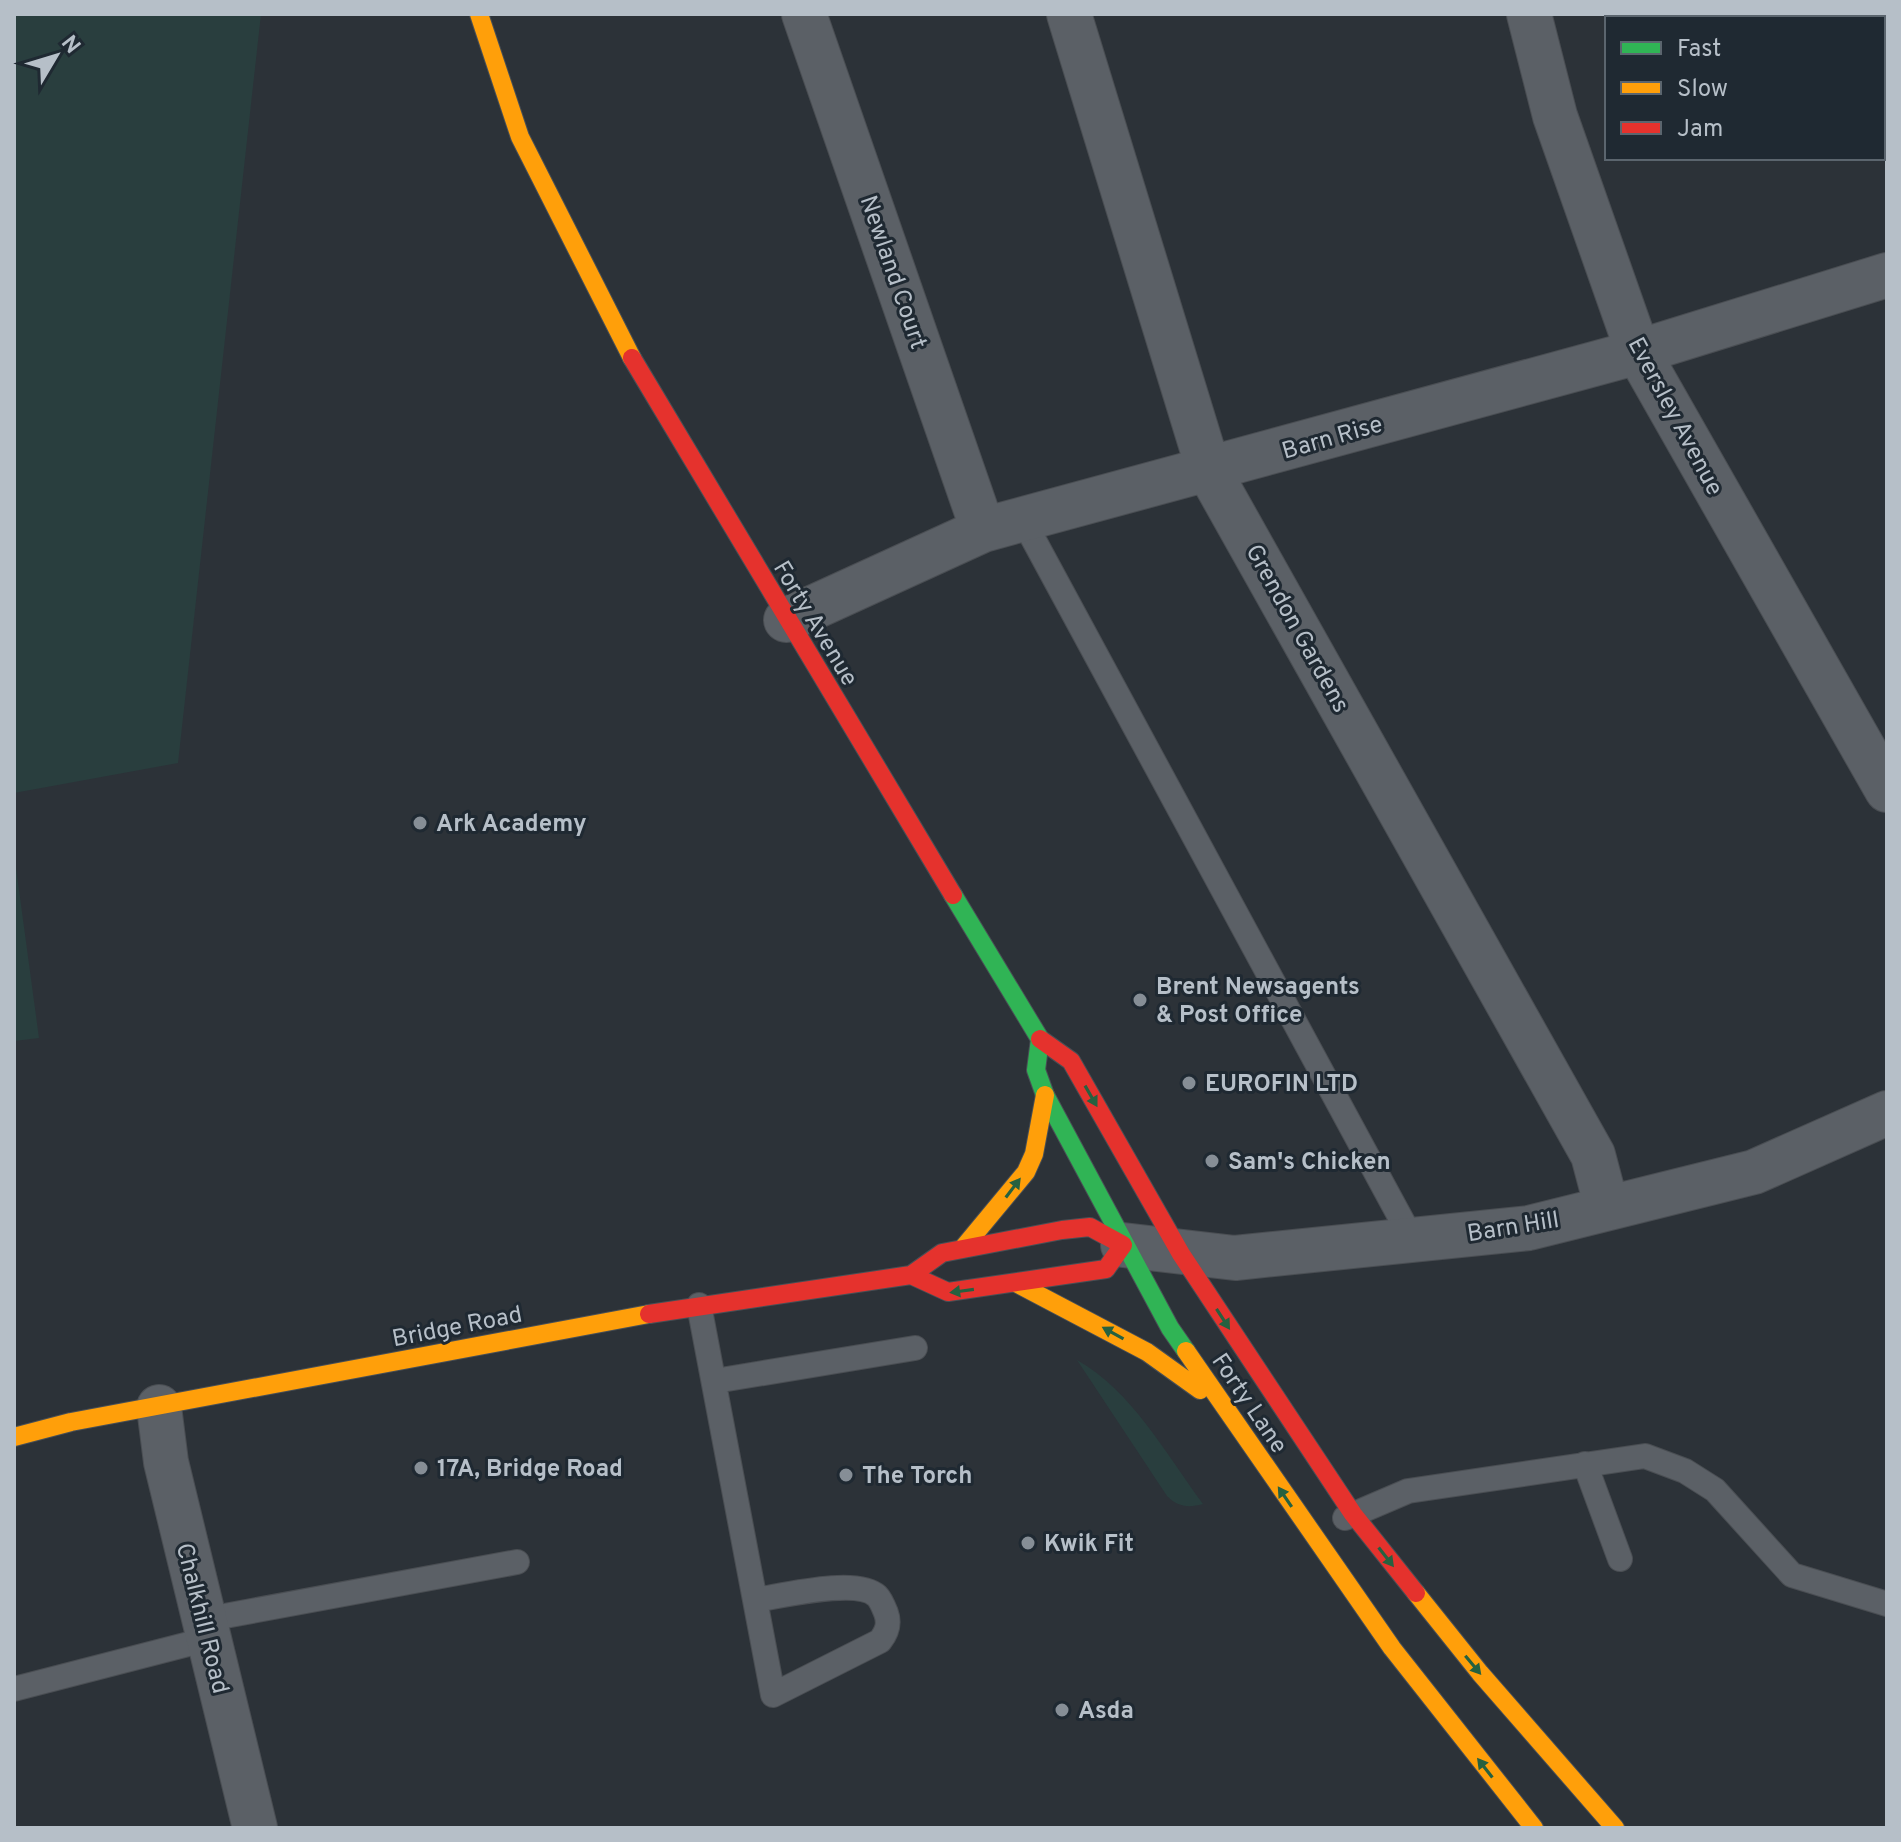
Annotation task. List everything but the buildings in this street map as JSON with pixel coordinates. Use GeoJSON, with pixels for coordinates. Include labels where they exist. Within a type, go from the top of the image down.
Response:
{"type":"FeatureCollection","features":[{"type":"Feature","properties":{"kind":"main road","name":"Forty Avenue"},"geometry":{"type":"LineString","coordinates":[[479,14],[520,137],[638,371],[1040,1039]]}},
{"type":"Feature","properties":{"kind":"main road"},"geometry":{"type":"LineString","coordinates":[[911,1275],[948,1292],[1016,1283],[1106,1269],[1123,1245],[1045,1095],[1036,1070],[1040,1039],[1071,1061],[1181,1254],[1353,1514],[1480,1673],[1615,1828]]}},
{"type":"Feature","properties":{"kind":"main road"},"geometry":{"type":"LineString","coordinates":[[963,1248],[1026,1172],[1034,1154],[1045,1095]]}},
{"type":"Feature","properties":{"kind":"main road","name":"Bridge Road"},"geometry":{"type":"LineString","coordinates":[[14,1437],[699,1305],[911,1275],[942,1253],[963,1248],[1090,1227],[1123,1245]]}},
{"type":"Feature","properties":{"kind":"main road","name":"Forty Lane"},"geometry":{"type":"LineString","coordinates":[[1123,1245],[1170,1328],[1345,1584],[1534,1828]]}},
{"type":"Feature","properties":{"kind":"main road"},"geometry":{"type":"LineString","coordinates":[[1016,1283],[1147,1352],[1224,1408]]}},
{"type":"Feature","properties":{"kind":"street","name":"Newland Court"},"geometry":{"type":"LineString","coordinates":[[804,14],[1003,525]]}},
{"type":"Feature","properties":{"kind":"street","name":"Grendon Gardens"},"geometry":{"type":"LineString","coordinates":[[1069,14],[1209,471],[1593,1155],[1607,1208]]}},
{"type":"Feature","properties":{"kind":"street","name":"Eversley Avenue"},"geometry":{"type":"LineString","coordinates":[[1529,14],[1555,116],[1638,352],[1887,790]]}},
{"type":"Feature","properties":{"kind":"street","name":"Barn Rise"},"geometry":{"type":"LineString","coordinates":[[786,620],[1003,525],[1638,352],[1887,275]]}},
{"type":"Feature","properties":{"kind":"street","name":"Barn Hill"},"geometry":{"type":"LineString","coordinates":[[1123,1245],[1181,1254],[1257,1257],[1529,1228],[1754,1172],[1887,1113]]}},
{"type":"Feature","properties":{"kind":"street","name":"Chalkhill Road"},"geometry":{"type":"LineString","coordinates":[[159,1407],[166,1462],[255,1828]]}},
{"type":"Feature","properties":{"kind":"lane"},"geometry":{"type":"LineString","coordinates":[[1003,525],[1412,1239]]}},
{"type":"Feature","properties":{"kind":"lane"},"geometry":{"type":"LineString","coordinates":[[699,1305],[773,1695],[880,1641],[887,1632],[888,1618],[878,1597],[865,1590],[849,1587],[755,1600]]}},
{"type":"Feature","properties":{"kind":"lane"},"geometry":{"type":"LineString","coordinates":[[715,1381],[915,1348]]}},
{"type":"Feature","properties":{"kind":"lane"},"geometry":{"type":"LineString","coordinates":[[1312,1537],[1353,1514],[1408,1491],[1645,1456],[1685,1471],[1715,1490],[1792,1575],[1887,1604]]}},
{"type":"Feature","properties":{"kind":"lane"},"geometry":{"type":"LineString","coordinates":[[1585,1464],[1620,1559]]}},
{"type":"Feature","properties":{"kind":"lane"},"geometry":{"type":"LineString","coordinates":[[14,1689],[205,1629],[517,1562]]}},
{"type":"Feature","properties":{"kind":"green space"},"geometry":{"type":"Polygon","coordinates":[[[14,14],[261,14],[178,763],[14,793],[14,14]]]}},
{"type":"Feature","properties":{"kind":"green space"},"geometry":{"type":"Polygon","coordinates":[[[14,853],[39,1038],[14,1041],[14,853]]]}},
{"type":"Feature","properties":{"kind":"green space"},"geometry":{"type":"Polygon","coordinates":[[[1077,1360],[1097,1373],[1131,1406],[1203,1504],[1184,1506],[1167,1496],[1077,1360]]]}},
{"type":"Feature","properties":{"kind":"traffic: fast"},"geometry":{"type":"LineString","coordinates":[[953,895],[1040,1039],[1036,1070],[1045,1095],[1170,1328],[1186,1351]]}},
{"type":"Feature","properties":{"kind":"traffic: slow"},"geometry":{"type":"LineString","coordinates":[[479,14],[520,137],[632,358]]}},
{"type":"Feature","properties":{"kind":"traffic: slow"},"geometry":{"type":"LineString","coordinates":[[963,1248],[1026,1172],[1034,1154],[1045,1095]]}},
{"type":"Feature","properties":{"kind":"traffic: slow"},"geometry":{"type":"LineString","coordinates":[[1016,1283],[1147,1352],[1200,1390]]}},
{"type":"Feature","properties":{"kind":"traffic: slow"},"geometry":{"type":"LineString","coordinates":[[14,1437],[71,1422],[649,1314]]}},
{"type":"Feature","properties":{"kind":"traffic: slow"},"geometry":{"type":"LineString","coordinates":[[1186,1351],[1392,1648],[1534,1828]]}},
{"type":"Feature","properties":{"kind":"traffic: slow"},"geometry":{"type":"LineString","coordinates":[[1416,1593],[1480,1673],[1615,1828]]}},
{"type":"Feature","properties":{"kind":"traffic: jam"},"geometry":{"type":"LineString","coordinates":[[632,358],[953,895]]}},
{"type":"Feature","properties":{"kind":"traffic: jam"},"geometry":{"type":"LineString","coordinates":[[1040,1039],[1071,1061],[1181,1254],[1353,1514],[1416,1593]]}},
{"type":"Feature","properties":{"kind":"traffic: jam"},"geometry":{"type":"LineString","coordinates":[[649,1314],[911,1275],[942,1253],[1062,1230],[1090,1227],[1123,1245]]}},
{"type":"Feature","properties":{"kind":"traffic: jam"},"geometry":{"type":"LineString","coordinates":[[911,1275],[948,1292],[1106,1269],[1123,1245]]}},
{"type":"Feature","properties":{"kind":"place","name":"Ark Academy"},"geometry":{"type":"Point","coordinates":[420,823]}},
{"type":"Feature","properties":{"kind":"place","name":"Brent Newsagents & Post Office"},"geometry":{"type":"Point","coordinates":[1140,1000]}},
{"type":"Feature","properties":{"kind":"place","name":"EUROFIN LTD"},"geometry":{"type":"Point","coordinates":[1189,1083]}},
{"type":"Feature","properties":{"kind":"place","name":"Sam's Chicken"},"geometry":{"type":"Point","coordinates":[1212,1161]}},
{"type":"Feature","properties":{"kind":"place","name":"17A, Bridge Road"},"geometry":{"type":"Point","coordinates":[421,1468]}},
{"type":"Feature","properties":{"kind":"place","name":"The Torch"},"geometry":{"type":"Point","coordinates":[846,1475]}},
{"type":"Feature","properties":{"kind":"place","name":"Kwik Fit"},"geometry":{"type":"Point","coordinates":[1028,1543]}},
{"type":"Feature","properties":{"kind":"place","name":"Asda"},"geometry":{"type":"Point","coordinates":[1062,1710]}}]}
